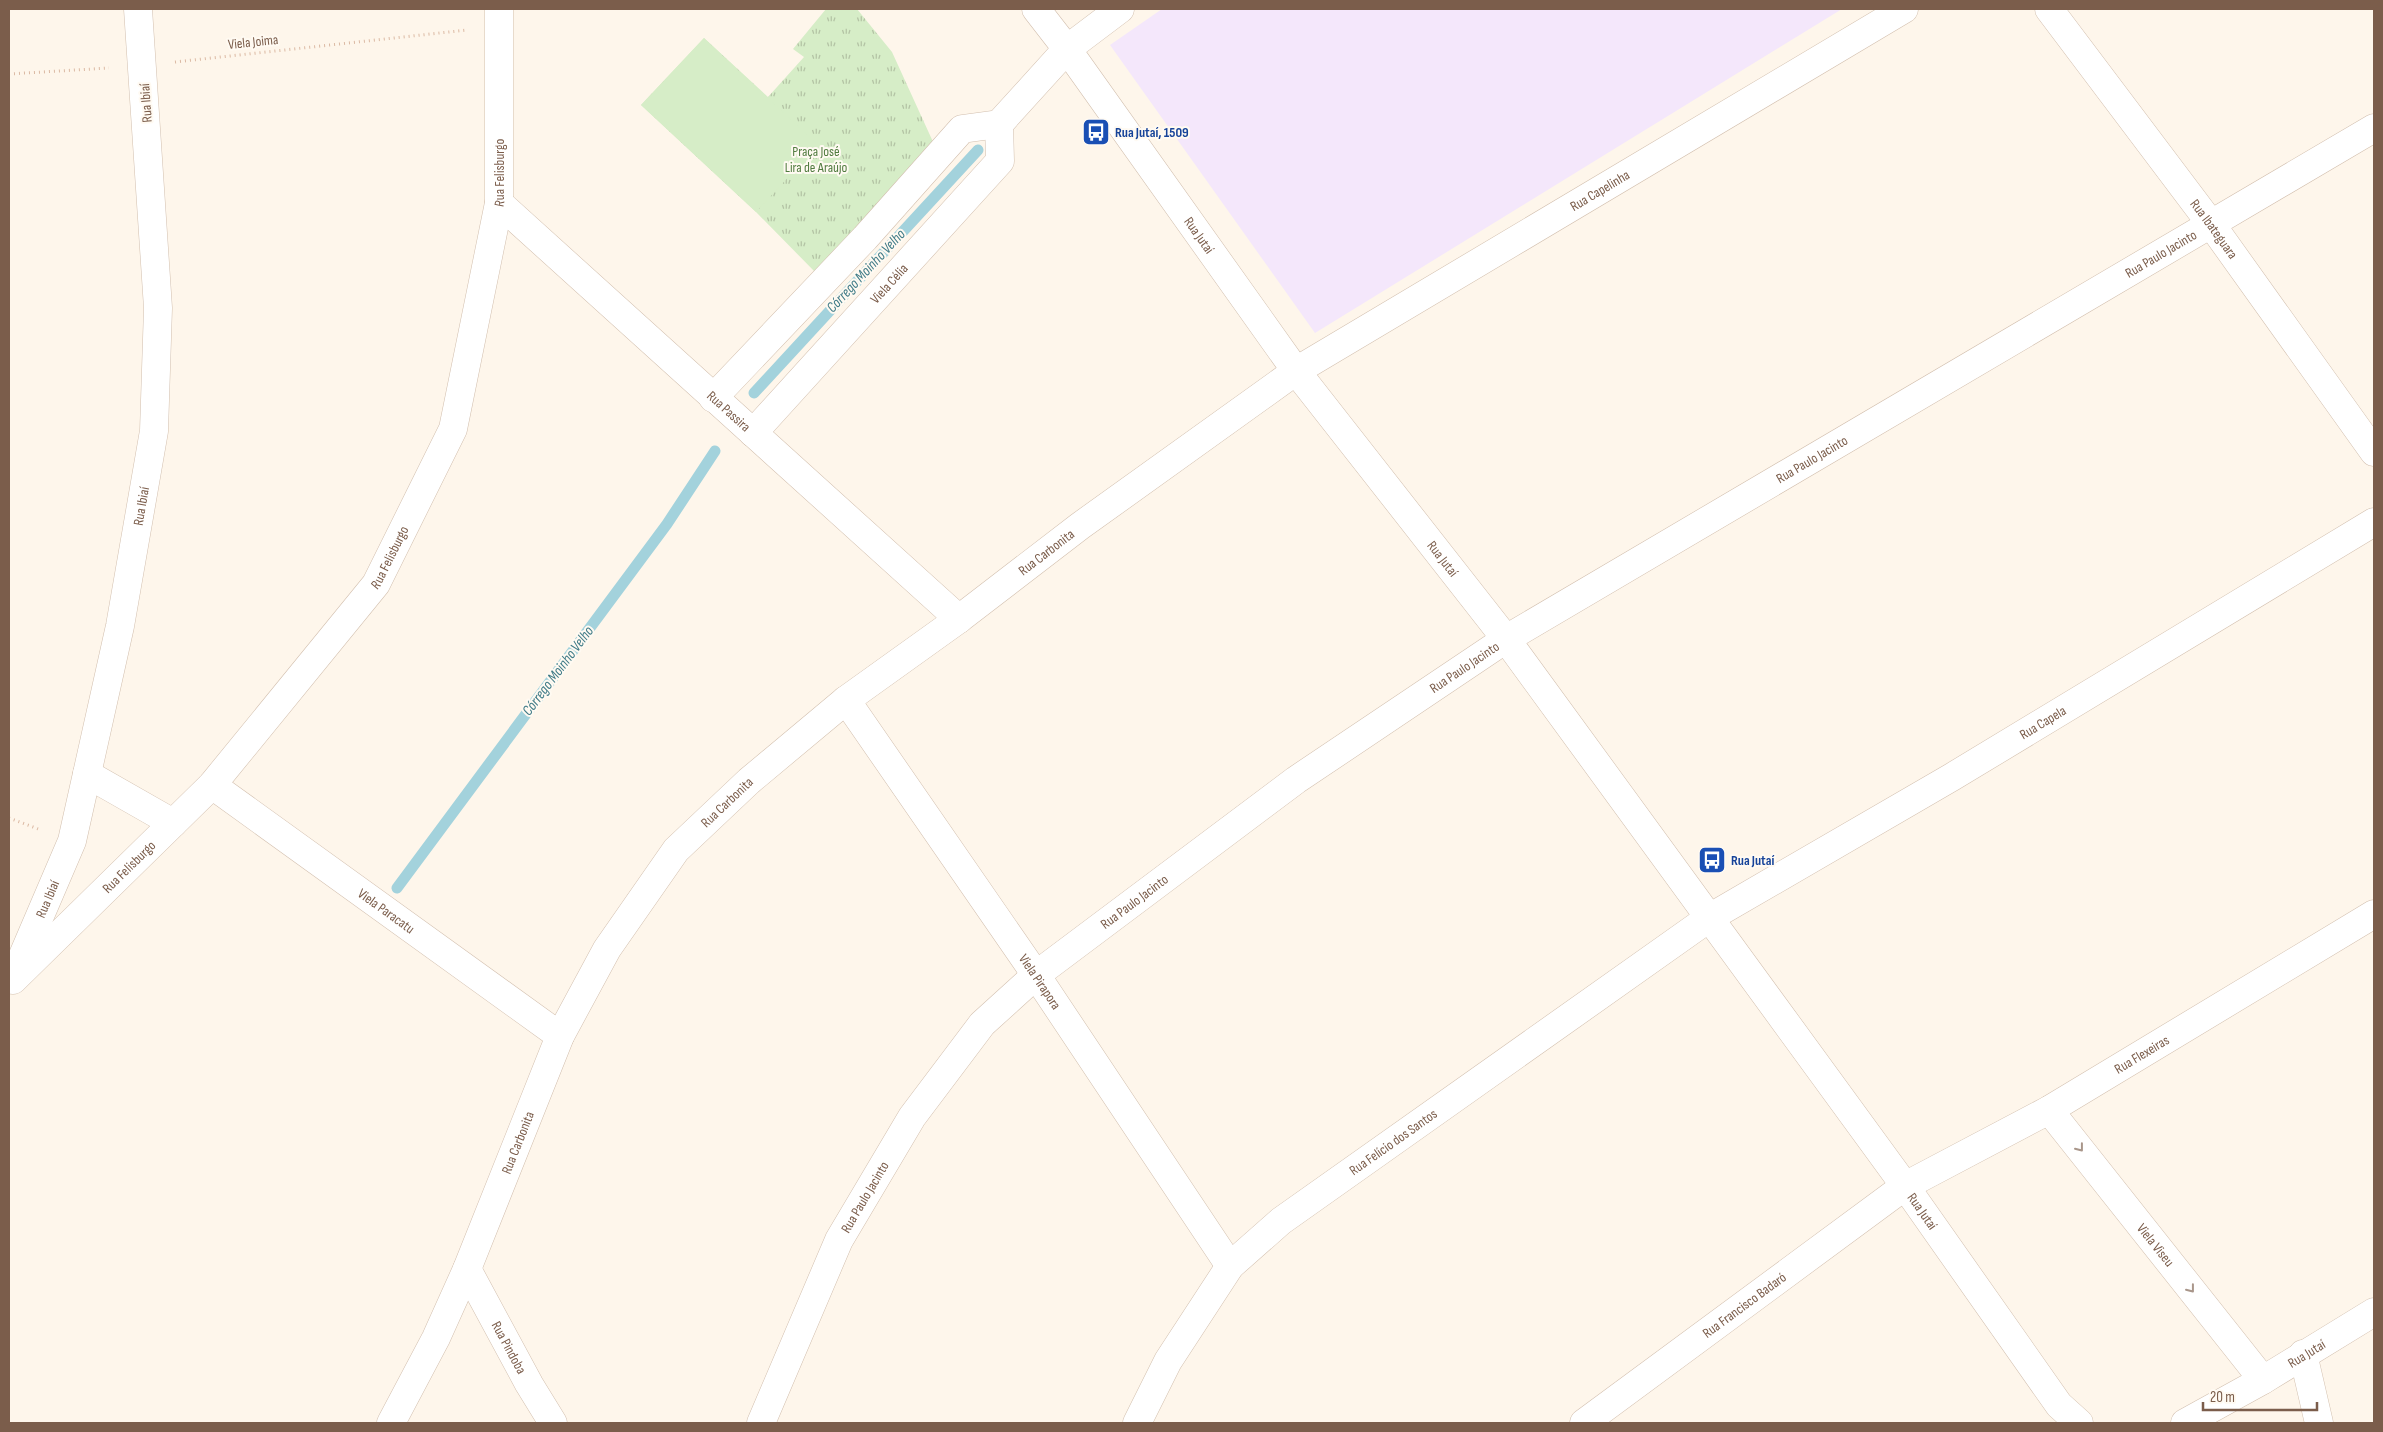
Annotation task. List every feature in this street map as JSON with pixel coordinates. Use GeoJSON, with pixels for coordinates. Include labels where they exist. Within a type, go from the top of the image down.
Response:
{"type":"FeatureCollection","features":[{"type":"Feature","properties":{"kind":"street","name":"Rua Ibiaí"},"geometry":{"type":"LineString","coordinates":[[11,983],[72,841],[120,626],[154,431],[158,308],[138,9]]}},
{"type":"Feature","properties":{"kind":"street","name":"Rua Jutaí"},"geometry":{"type":"LineString","coordinates":[[1036,9],[1067,49],[1296,371],[1506,638],[1905,1186],[2059,1406],[2079,1423]]}},
{"type":"Feature","properties":{"kind":"street"},"geometry":{"type":"LineString","coordinates":[[713,398],[865,238],[962,129],[999,124],[1067,49],[1120,9]]}},
{"type":"Feature","properties":{"kind":"street","name":"Rua Capelinha"},"geometry":{"type":"LineString","coordinates":[[1296,371],[1904,9]]}},
{"type":"Feature","properties":{"kind":"street","name":"Rua Ibateguara"},"geometry":{"type":"LineString","coordinates":[[2050,9],[2211,224],[2374,452]]}},
{"type":"Feature","properties":{"kind":"street","name":"Rua Felisburgo"},"geometry":{"type":"LineString","coordinates":[[11,983],[212,785],[376,584],[453,429],[499,203],[499,17]]}},
{"type":"Feature","properties":{"kind":"street","name":"Viela Célia"},"geometry":{"type":"LineString","coordinates":[[753,432],[1000,161],[999,124]]}},
{"type":"Feature","properties":{"kind":"street","name":"Rua Paulo Jacinto"},"geometry":{"type":"LineString","coordinates":[[761,1423],[839,1240],[912,1117],[982,1024],[1036,975],[1296,780],[1506,638],[2374,128]]}},
{"type":"Feature","properties":{"kind":"street","name":"Rua Passira"},"geometry":{"type":"LineString","coordinates":[[499,203],[959,619]]}},
{"type":"Feature","properties":{"kind":"street","name":"Rua Carbonita"},"geometry":{"type":"LineString","coordinates":[[391,1423],[436,1338],[467,1269],[560,1036],[607,949],[676,850],[749,781],[846,700],[959,619],[1080,526],[1296,371]]}},
{"type":"Feature","properties":{"kind":"street","name":"Rua Capela"},"geometry":{"type":"LineString","coordinates":[[1709,918],[1952,777],[2374,522]]}},
{"type":"Feature","properties":{"kind":"street","name":"Viela Pirapora"},"geometry":{"type":"LineString","coordinates":[[846,700],[1036,975],[1230,1266]]}},
{"type":"Feature","properties":{"kind":"street"},"geometry":{"type":"LineString","coordinates":[[87,774],[174,823]]}},
{"type":"Feature","properties":{"kind":"street","name":"Viela Paracatu"},"geometry":{"type":"LineString","coordinates":[[212,785],[560,1036]]}},
{"type":"Feature","properties":{"kind":"street","name":"Rua Flexeiras"},"geometry":{"type":"LineString","coordinates":[[1905,1186],[2049,1110],[2374,914]]}},
{"type":"Feature","properties":{"kind":"street","name":"Rua Felício dos Santos"},"geometry":{"type":"LineString","coordinates":[[1137,1423],[1168,1361],[1230,1266],[1281,1221],[1709,918]]}},
{"type":"Feature","properties":{"kind":"street","name":"Viela Viseu"},"geometry":{"type":"LineString","coordinates":[[2049,1110],[2263,1380]]}},
{"type":"Feature","properties":{"kind":"street","name":"Rua Francisco Badaró"},"geometry":{"type":"LineString","coordinates":[[1584,1423],[1905,1186]]}},
{"type":"Feature","properties":{"kind":"street","name":"Rua Pindoba"},"geometry":{"type":"LineString","coordinates":[[467,1269],[524,1376],[553,1423]]}},
{"type":"Feature","properties":{"kind":"street","name":"Rua Jutaí"},"geometry":{"type":"LineString","coordinates":[[2186,1423],[2263,1380],[2374,1312]]}},
{"type":"Feature","properties":{"kind":"street"},"geometry":{"type":"LineString","coordinates":[[2303,1354],[2319,1423]]}},
{"type":"Feature","properties":{"kind":"path","name":"Viela Joima"},"geometry":{"type":"LineString","coordinates":[[9,74],[143,66],[499,17]]}},
{"type":"Feature","properties":{"kind":"shaded area"},"geometry":{"type":"Polygon","coordinates":[[[1162,9],[1842,9],[1315,333],[1110,45],[1162,9]]]}},
{"type":"Feature","properties":{"kind":"green space","name":"Praça José Lira de Araújo"},"geometry":{"type":"Polygon","coordinates":[[[826,9],[857,9],[892,52],[934,144],[817,274],[756,212],[641,105],[704,38],[768,97],[804,57],[793,49],[826,9]]]}},
{"type":"Feature","properties":{"kind":"green space"},"geometry":{"type":"Polygon","coordinates":[[[704,38],[818,145],[756,212],[641,105],[704,38]]]}},
{"type":"Feature","properties":{"kind":"waterway","name":"Córrego Moinho Velho"},"geometry":{"type":"LineString","coordinates":[[754,393],[978,150]]}},
{"type":"Feature","properties":{"kind":"waterway","name":"Córrego Moinho Velho"},"geometry":{"type":"LineString","coordinates":[[397,888],[667,524],[715,451]]}},
{"type":"Feature","properties":{"kind":"place","name":"Rua Jutaí, 1509"},"geometry":{"type":"Point","coordinates":[1096,132]}},
{"type":"Feature","properties":{"kind":"place","name":"Rua Jutaí"},"geometry":{"type":"Point","coordinates":[1712,860]}}]}
